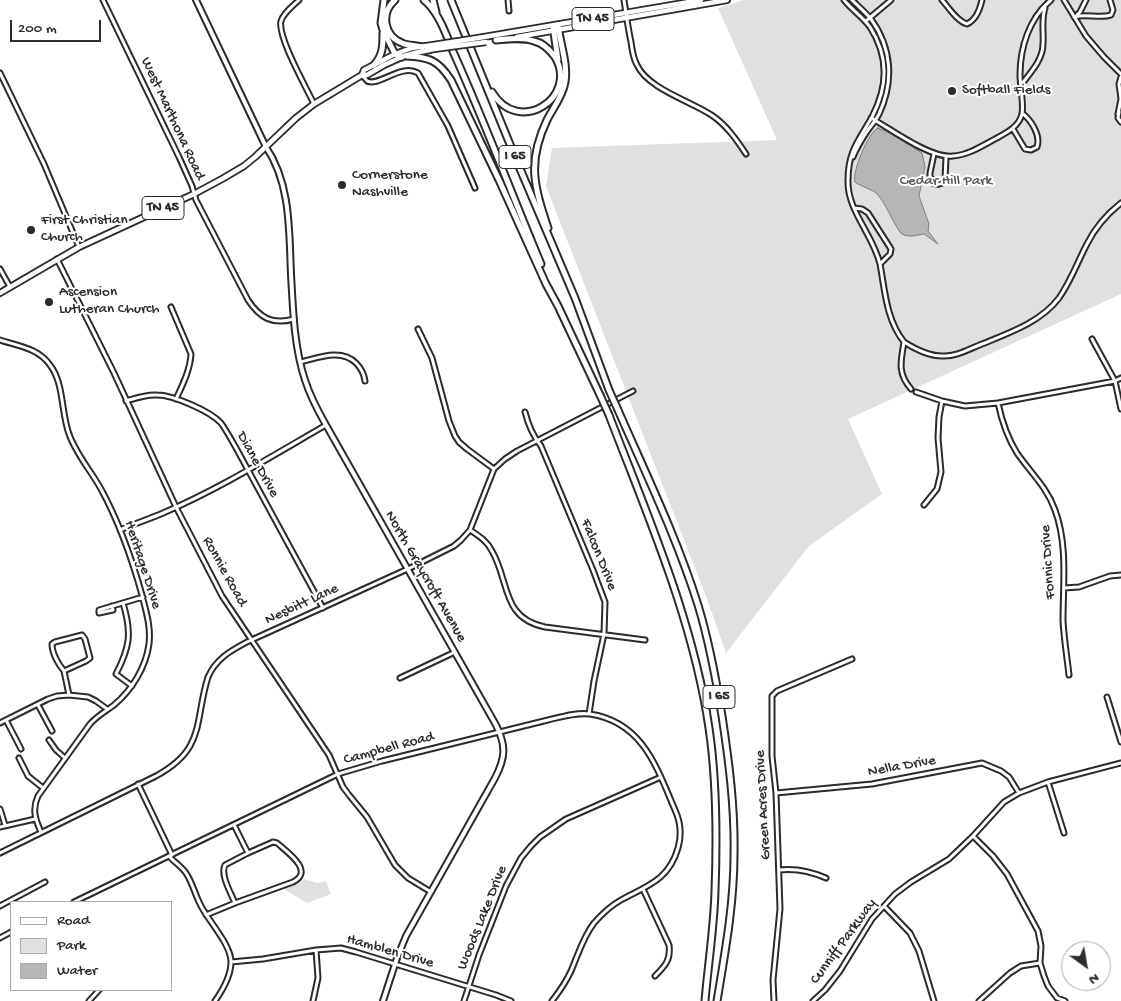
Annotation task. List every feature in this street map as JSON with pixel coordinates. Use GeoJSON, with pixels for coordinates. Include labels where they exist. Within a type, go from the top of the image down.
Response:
{"type":"FeatureCollection","features":[{"type":"Feature","properties":{"kind":"highway"},"geometry":{"type":"LineString","coordinates":[[384,0],[380,23],[395,54],[431,60],[443,68],[451,80],[558,306]]}},
{"type":"Feature","properties":{"kind":"highway"},"geometry":{"type":"LineString","coordinates":[[395,0],[386,12],[385,19],[388,31],[395,40],[404,44],[422,47]]}},
{"type":"Feature","properties":{"kind":"highway"},"geometry":{"type":"LineString","coordinates":[[424,0],[438,19]]}},
{"type":"Feature","properties":{"kind":"highway","name":"I 65"},"geometry":{"type":"LineString","coordinates":[[433,0],[438,19],[467,82],[558,306],[609,415],[667,566],[696,663],[709,730],[715,789],[715,892],[705,1001]]}},
{"type":"Feature","properties":{"kind":"highway","name":"I 65"},"geometry":{"type":"LineString","coordinates":[[451,0],[575,298],[618,410],[681,557],[698,606],[718,687],[726,740],[734,822],[733,886],[727,944],[717,1001]]}},
{"type":"Feature","properties":{"kind":"highway"},"geometry":{"type":"LineString","coordinates":[[473,53],[493,94],[504,106],[514,110],[534,111],[550,101],[559,84],[560,71],[556,28]]}},
{"type":"Feature","properties":{"kind":"highway"},"geometry":{"type":"LineString","coordinates":[[556,28],[566,69],[565,81],[562,92],[539,138],[534,169],[537,194],[559,261]]}},
{"type":"Feature","properties":{"kind":"highway"},"geometry":{"type":"LineString","coordinates":[[374,65],[383,50],[383,30]]}},
{"type":"Feature","properties":{"kind":"highway"},"geometry":{"type":"LineString","coordinates":[[496,40],[519,38],[540,43],[553,54],[558,62],[560,71]]}},
{"type":"Feature","properties":{"kind":"main road","name":"TN 45"},"geometry":{"type":"LineString","coordinates":[[626,16],[701,0]]}},
{"type":"Feature","properties":{"kind":"main road","name":"TN 45"},"geometry":{"type":"LineString","coordinates":[[0,293],[80,247],[222,179],[244,166],[314,104],[362,75],[367,75],[404,56],[434,47],[727,0]]}},
{"type":"Feature","properties":{"kind":"main road","name":"TN 45"},"geometry":{"type":"LineString","coordinates":[[485,39],[496,40],[556,28]]}},
{"type":"Feature","properties":{"kind":"main road","name":"TN 45"},"geometry":{"type":"LineString","coordinates":[[362,75],[364,70],[395,54],[412,48],[434,47]]}},
{"type":"Feature","properties":{"kind":"street","name":"West Marthona Road"},"geometry":{"type":"LineString","coordinates":[[103,0],[179,157],[196,200],[253,307],[261,316],[272,320],[287,321],[294,319]]}},
{"type":"Feature","properties":{"kind":"street","name":"North Graycroft Avenue"},"geometry":{"type":"LineString","coordinates":[[196,0],[266,147],[277,166],[286,199],[289,224],[294,319],[300,362],[312,398],[326,426],[500,732],[504,747],[503,760],[499,772],[406,936],[383,1001]]}},
{"type":"Feature","properties":{"kind":"street"},"geometry":{"type":"LineString","coordinates":[[299,0],[285,13],[280,30],[314,104]]}},
{"type":"Feature","properties":{"kind":"street"},"geometry":{"type":"LineString","coordinates":[[508,0],[509,11]]}},
{"type":"Feature","properties":{"kind":"street"},"geometry":{"type":"LineString","coordinates":[[624,0],[634,57],[637,66],[643,74],[655,84],[706,111],[722,123],[735,136],[746,154]]}},
{"type":"Feature","properties":{"kind":"street"},"geometry":{"type":"LineString","coordinates":[[844,0],[866,21],[875,36],[883,59],[884,85],[874,119]]}},
{"type":"Feature","properties":{"kind":"street"},"geometry":{"type":"LineString","coordinates":[[852,0],[877,28],[888,57],[889,79],[884,102],[874,119],[860,135],[852,150],[849,162],[848,188],[853,208],[872,241],[877,254],[890,317],[896,332],[904,342],[924,353],[948,356],[961,353],[1030,322],[1050,307],[1060,296],[1094,232],[1104,219],[1121,203]]}},
{"type":"Feature","properties":{"kind":"street"},"geometry":{"type":"LineString","coordinates":[[866,21],[891,0]]}},
{"type":"Feature","properties":{"kind":"street"},"geometry":{"type":"LineString","coordinates":[[942,0],[963,23],[967,24],[974,19],[982,0]]}},
{"type":"Feature","properties":{"kind":"street"},"geometry":{"type":"LineString","coordinates":[[874,119],[922,148],[934,154],[946,156],[954,156],[973,150],[1013,129],[1022,113],[1020,66],[1025,42],[1032,22],[1051,0]]}},
{"type":"Feature","properties":{"kind":"street"},"geometry":{"type":"LineString","coordinates":[[1064,0],[1092,44],[1121,75],[1119,84],[1121,99],[1118,118],[1121,122]]}},
{"type":"Feature","properties":{"kind":"street"},"geometry":{"type":"LineString","coordinates":[[1074,17],[1080,12],[1086,0]]}},
{"type":"Feature","properties":{"kind":"street"},"geometry":{"type":"LineString","coordinates":[[1074,17],[1083,15],[1111,15],[1113,10],[1110,0]]}},
{"type":"Feature","properties":{"kind":"street"},"geometry":{"type":"LineString","coordinates":[[1021,85],[1041,56],[1043,49],[1042,18],[1045,5]]}},
{"type":"Feature","properties":{"kind":"street"},"geometry":{"type":"LineString","coordinates":[[362,75],[370,82],[406,70],[415,71],[418,74],[448,126],[474,188]]}},
{"type":"Feature","properties":{"kind":"street"},"geometry":{"type":"LineString","coordinates":[[0,73],[37,149],[80,247]]}},
{"type":"Feature","properties":{"kind":"street"},"geometry":{"type":"LineString","coordinates":[[1013,129],[1025,149],[1030,150],[1037,147],[1038,140],[1031,121],[1022,113]]}},
{"type":"Feature","properties":{"kind":"street"},"geometry":{"type":"LineString","coordinates":[[934,154],[930,176],[933,183],[936,184],[945,180],[946,156]]}},
{"type":"Feature","properties":{"kind":"street"},"geometry":{"type":"LineString","coordinates":[[853,208],[862,209],[868,213],[891,249],[890,254],[880,264]]}},
{"type":"Feature","properties":{"kind":"street","name":"Ronnie Road"},"geometry":{"type":"LineString","coordinates":[[57,259],[176,507],[222,596],[328,755],[348,795],[367,817],[395,865],[408,878],[431,892]]}},
{"type":"Feature","properties":{"kind":"street"},"geometry":{"type":"LineString","coordinates":[[0,269],[10,287]]}},
{"type":"Feature","properties":{"kind":"street"},"geometry":{"type":"LineString","coordinates":[[172,307],[191,354],[188,373],[176,399]]}},
{"type":"Feature","properties":{"kind":"street"},"geometry":{"type":"LineString","coordinates":[[418,329],[432,358],[449,421],[455,436],[467,450],[494,469]]}},
{"type":"Feature","properties":{"kind":"street"},"geometry":{"type":"LineString","coordinates":[[1092,339],[1115,381],[1121,409]]}},
{"type":"Feature","properties":{"kind":"street","name":"Heritage Drive"},"geometry":{"type":"LineString","coordinates":[[0,340],[33,350],[45,359],[51,367],[59,386],[69,435],[102,491],[120,530],[130,556],[149,622],[148,647],[140,672],[132,686],[120,699],[94,719],[43,788],[34,807],[35,819]]}},
{"type":"Feature","properties":{"kind":"street"},"geometry":{"type":"LineString","coordinates":[[904,342],[901,374],[911,390]]}},
{"type":"Feature","properties":{"kind":"street"},"geometry":{"type":"LineString","coordinates":[[300,362],[331,355],[342,355],[350,358],[358,365],[365,381]]}},
{"type":"Feature","properties":{"kind":"street"},"geometry":{"type":"LineString","coordinates":[[916,392],[942,401],[965,406],[998,403],[1115,381],[1121,378]]}},
{"type":"Feature","properties":{"kind":"street","name":"Nesbitt Lane"},"geometry":{"type":"LineString","coordinates":[[0,853],[167,770],[186,753],[194,738],[206,684],[213,668],[227,653],[454,546],[470,530],[494,469],[511,454],[633,392]]}},
{"type":"Feature","properties":{"kind":"street","name":"Diane Drive"},"geometry":{"type":"LineString","coordinates":[[126,401],[158,394],[176,399],[209,413],[220,422],[323,608]]}},
{"type":"Feature","properties":{"kind":"street"},"geometry":{"type":"LineString","coordinates":[[924,504],[937,489],[940,472],[938,438],[942,401]]}},
{"type":"Feature","properties":{"kind":"street","name":"Fonnic Drive"},"geometry":{"type":"LineString","coordinates":[[998,403],[1007,436],[1018,454],[1043,486],[1055,510],[1062,538],[1064,624],[1069,675]]}},
{"type":"Feature","properties":{"kind":"street","name":"Falcon Drive"},"geometry":{"type":"LineString","coordinates":[[525,412],[536,441],[541,446],[605,602],[604,634],[589,714]]}},
{"type":"Feature","properties":{"kind":"street"},"geometry":{"type":"LineString","coordinates":[[120,530],[176,507],[248,470],[326,426]]}},
{"type":"Feature","properties":{"kind":"street"},"geometry":{"type":"LineString","coordinates":[[470,530],[484,540],[493,552],[511,603],[516,611],[528,621],[538,625],[645,640]]}},
{"type":"Feature","properties":{"kind":"street"},"geometry":{"type":"LineString","coordinates":[[1064,588],[1079,587],[1110,576],[1121,575]]}},
{"type":"Feature","properties":{"kind":"street"},"geometry":{"type":"LineString","coordinates":[[112,606],[142,597]]}},
{"type":"Feature","properties":{"kind":"street"},"geometry":{"type":"LineString","coordinates":[[123,603],[128,623],[128,639],[123,661],[116,672],[117,675],[132,686]]}},
{"type":"Feature","properties":{"kind":"street"},"geometry":{"type":"LineString","coordinates":[[64,671],[86,662],[90,658],[85,639],[82,635],[52,644],[52,649],[64,671],[69,695]]}},
{"type":"Feature","properties":{"kind":"street"},"geometry":{"type":"LineString","coordinates":[[400,678],[455,652]]}},
{"type":"Feature","properties":{"kind":"street","name":"Green Acres Drive"},"geometry":{"type":"LineString","coordinates":[[774,1001],[773,980],[780,908],[776,793],[772,756],[772,696],[777,691],[852,659]]}},
{"type":"Feature","properties":{"kind":"street"},"geometry":{"type":"LineString","coordinates":[[0,723],[57,696],[88,697],[107,710]]}},
{"type":"Feature","properties":{"kind":"street"},"geometry":{"type":"LineString","coordinates":[[1107,696],[1121,742]]}},
{"type":"Feature","properties":{"kind":"street"},"geometry":{"type":"LineString","coordinates":[[38,705],[52,731]]}},
{"type":"Feature","properties":{"kind":"street","name":"Campbell Road"},"geometry":{"type":"LineString","coordinates":[[76,901],[338,774],[382,761],[564,716],[589,714],[615,722],[637,737],[649,752],[679,818],[681,832],[673,861],[663,875],[643,889]]}},
{"type":"Feature","properties":{"kind":"street"},"geometry":{"type":"LineString","coordinates":[[6,720],[21,749]]}},
{"type":"Feature","properties":{"kind":"street"},"geometry":{"type":"LineString","coordinates":[[49,740],[65,758]]}},
{"type":"Feature","properties":{"kind":"street"},"geometry":{"type":"LineString","coordinates":[[19,758],[28,776],[43,788]]}},
{"type":"Feature","properties":{"kind":"street","name":"Nella Drive"},"geometry":{"type":"LineString","coordinates":[[776,793],[872,784],[982,763],[1001,771],[1009,777],[1019,793]]}},
{"type":"Feature","properties":{"kind":"street","name":"Cunniff Parkway"},"geometry":{"type":"LineString","coordinates":[[813,1001],[826,990],[872,919],[895,894],[949,859],[1004,802],[1019,793],[1048,782],[1121,763]]}},
{"type":"Feature","properties":{"kind":"street","name":"Woods Lake Drive"},"geometry":{"type":"LineString","coordinates":[[464,1001],[479,955],[506,886],[516,866],[531,846],[544,834],[566,819],[661,777]]}},
{"type":"Feature","properties":{"kind":"street"},"geometry":{"type":"LineString","coordinates":[[1048,782],[1064,833]]}},
{"type":"Feature","properties":{"kind":"street"},"geometry":{"type":"LineString","coordinates":[[138,784],[171,856],[187,875],[200,905],[225,944],[231,962],[226,983],[215,1001]]}},
{"type":"Feature","properties":{"kind":"street"},"geometry":{"type":"LineString","coordinates":[[0,809],[5,825]]}},
{"type":"Feature","properties":{"kind":"street"},"geometry":{"type":"LineString","coordinates":[[0,827],[35,819],[41,832]]}},
{"type":"Feature","properties":{"kind":"street"},"geometry":{"type":"LineString","coordinates":[[234,825],[248,853]]}},
{"type":"Feature","properties":{"kind":"street"},"geometry":{"type":"LineString","coordinates":[[973,836],[993,856],[1006,874],[1038,931],[1041,946],[1040,963],[1044,976],[1050,990],[1057,998],[1065,1001]]}},
{"type":"Feature","properties":{"kind":"street"},"geometry":{"type":"LineString","coordinates":[[206,915],[298,880],[300,867],[297,862],[277,844],[272,842],[225,865],[223,868],[224,874],[235,903]]}},
{"type":"Feature","properties":{"kind":"street"},"geometry":{"type":"LineString","coordinates":[[778,870],[805,870],[826,878]]}},
{"type":"Feature","properties":{"kind":"street"},"geometry":{"type":"LineString","coordinates":[[0,906],[45,882]]}},
{"type":"Feature","properties":{"kind":"street"},"geometry":{"type":"LineString","coordinates":[[552,1001],[566,979],[594,923],[611,906],[643,889],[669,944],[670,952],[668,959],[655,976]]}},
{"type":"Feature","properties":{"kind":"street"},"geometry":{"type":"LineString","coordinates":[[884,906],[910,933],[919,951],[934,1001]]}},
{"type":"Feature","properties":{"kind":"street","name":"Hamblen Drive"},"geometry":{"type":"LineString","coordinates":[[231,962],[341,948],[510,1001]]}},
{"type":"Feature","properties":{"kind":"street"},"geometry":{"type":"LineString","coordinates":[[313,1001],[318,978],[316,950]]}},
{"type":"Feature","properties":{"kind":"street"},"geometry":{"type":"LineString","coordinates":[[979,1001],[1010,973],[1021,966],[1040,963]]}},
{"type":"Feature","properties":{"kind":"street"},"geometry":{"type":"LineString","coordinates":[[89,1001],[98,991]]}},
{"type":"Feature","properties":{"kind":"green space","name":"Cedar Hill Park"},"geometry":{"type":"Polygon","coordinates":[[[743,0],[1121,0],[1121,294],[848,419],[882,494],[809,546],[726,653],[707,599],[546,186],[552,148],[777,140],[718,8],[743,0]]]}},
{"type":"Feature","properties":{"kind":"green space"},"geometry":{"type":"Polygon","coordinates":[[[304,879],[317,883],[326,881],[331,894],[307,903],[284,889],[304,879]]]}},
{"type":"Feature","properties":{"kind":"water"},"geometry":{"type":"Polygon","coordinates":[[[878,128],[890,133],[922,153],[925,167],[919,196],[929,224],[928,231],[938,244],[924,234],[910,236],[902,234],[878,195],[855,182],[856,170],[862,153],[870,137],[878,128]]]}},
{"type":"Feature","properties":{"kind":"place","name":"Softball Fields"},"geometry":{"type":"Point","coordinates":[952,91]}},
{"type":"Feature","properties":{"kind":"place","name":"Cornerstone Nashville"},"geometry":{"type":"Point","coordinates":[342,185]}},
{"type":"Feature","properties":{"kind":"place","name":"First Christian Church"},"geometry":{"type":"Point","coordinates":[31,230]}},
{"type":"Feature","properties":{"kind":"place","name":"Ascension Lutheran Church"},"geometry":{"type":"Point","coordinates":[49,302]}}]}
